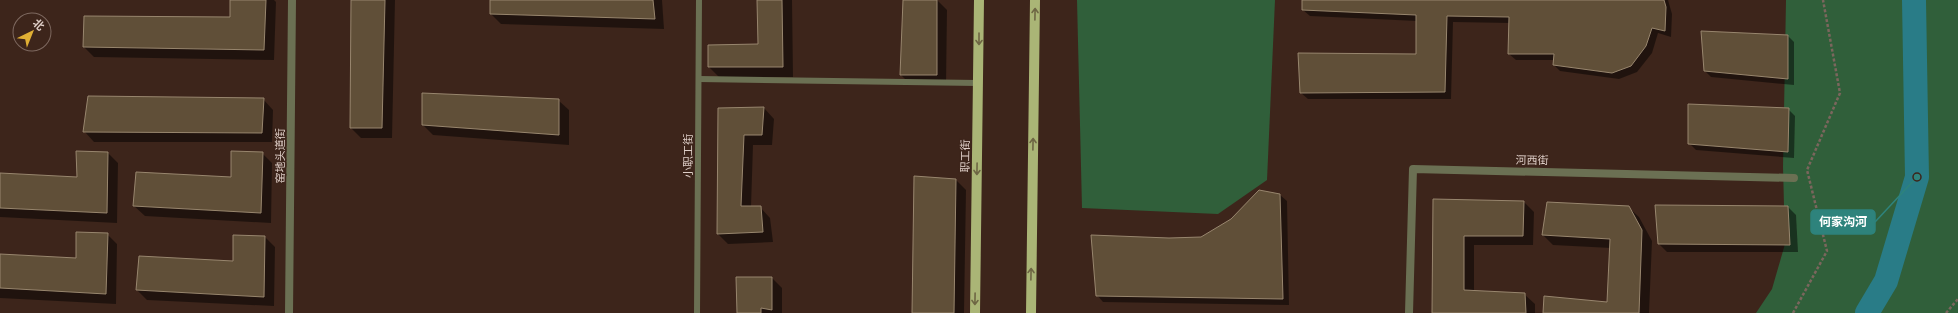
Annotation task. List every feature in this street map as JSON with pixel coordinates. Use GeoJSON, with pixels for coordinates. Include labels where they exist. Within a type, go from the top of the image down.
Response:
{"type":"FeatureCollection","features":[{"type":"Feature","properties":{"kind":"main road","name":"职工街"},"geometry":{"type":"LineString","coordinates":[[975,313],[979,0]]}},
{"type":"Feature","properties":{"kind":"main road"},"geometry":{"type":"LineString","coordinates":[[1031,313],[1035,0]]}},
{"type":"Feature","properties":{"kind":"street","name":"窑地头道街"},"geometry":{"type":"LineString","coordinates":[[289,313],[292,0]]}},
{"type":"Feature","properties":{"kind":"street","name":"河西街"},"geometry":{"type":"LineString","coordinates":[[1409,313],[1413,169],[1794,178]]}},
{"type":"Feature","properties":{"kind":"lane","name":"小职工街"},"geometry":{"type":"LineString","coordinates":[[697,313],[699,0]]}},
{"type":"Feature","properties":{"kind":"lane"},"geometry":{"type":"LineString","coordinates":[[699,79],[978,83]]}},
{"type":"Feature","properties":{"kind":"path"},"geometry":{"type":"LineString","coordinates":[[1793,313],[1827,251],[1806,170],[1840,93],[1823,0]]}},
{"type":"Feature","properties":{"kind":"path"},"geometry":{"type":"LineString","coordinates":[[1946,313],[1958,299]]}},
{"type":"Feature","properties":{"kind":"green space"},"geometry":{"type":"Polygon","coordinates":[[[1077,0],[1275,0],[1267,180],[1218,214],[1082,208],[1077,0]]]}},
{"type":"Feature","properties":{"kind":"green space"},"geometry":{"type":"Polygon","coordinates":[[[1786,0],[1958,0],[1958,313],[1756,313],[1772,289],[1785,244],[1783,167],[1786,0]]]}},
{"type":"Feature","properties":{"kind":"building"},"geometry":{"type":"Polygon","coordinates":[[[230,0],[266,0],[264,50],[83,47],[84,16],[230,17],[230,0]]]}},
{"type":"Feature","properties":{"kind":"building"},"geometry":{"type":"Polygon","coordinates":[[[351,0],[385,0],[382,128],[350,128],[351,0]]]}},
{"type":"Feature","properties":{"kind":"building"},"geometry":{"type":"Polygon","coordinates":[[[490,0],[653,0],[655,19],[490,14],[490,0]]]}},
{"type":"Feature","properties":{"kind":"building"},"geometry":{"type":"Polygon","coordinates":[[[757,0],[782,0],[783,67],[708,67],[708,45],[758,44],[757,0]]]}},
{"type":"Feature","properties":{"kind":"building"},"geometry":{"type":"Polygon","coordinates":[[[903,0],[937,0],[937,75],[900,75],[903,0]]]}},
{"type":"Feature","properties":{"kind":"building"},"geometry":{"type":"Polygon","coordinates":[[[1302,0],[1664,0],[1666,7],[1665,31],[1652,28],[1646,46],[1631,66],[1612,73],[1553,65],[1554,54],[1508,54],[1509,17],[1447,16],[1445,92],[1300,93],[1298,53],[1416,54],[1416,15],[1302,10],[1302,0]]]}},
{"type":"Feature","properties":{"kind":"building"},"geometry":{"type":"Polygon","coordinates":[[[1701,31],[1788,35],[1788,79],[1704,71],[1701,31]]]}},
{"type":"Feature","properties":{"kind":"building"},"geometry":{"type":"Polygon","coordinates":[[[422,93],[559,99],[559,135],[422,125],[422,93]]]}},
{"type":"Feature","properties":{"kind":"building"},"geometry":{"type":"Polygon","coordinates":[[[88,96],[264,98],[262,133],[83,132],[88,96]]]}},
{"type":"Feature","properties":{"kind":"building"},"geometry":{"type":"Polygon","coordinates":[[[1688,104],[1789,108],[1788,152],[1688,144],[1688,104]]]}},
{"type":"Feature","properties":{"kind":"building"},"geometry":{"type":"Polygon","coordinates":[[[764,107],[762,135],[744,135],[741,206],[761,206],[763,232],[717,234],[718,108],[764,107]]]}},
{"type":"Feature","properties":{"kind":"building"},"geometry":{"type":"Polygon","coordinates":[[[76,151],[108,152],[107,213],[0,208],[0,173],[77,177],[76,151]]]}},
{"type":"Feature","properties":{"kind":"building"},"geometry":{"type":"Polygon","coordinates":[[[231,151],[263,152],[261,213],[133,206],[136,172],[231,177],[231,151]]]}},
{"type":"Feature","properties":{"kind":"building"},"geometry":{"type":"Polygon","coordinates":[[[914,176],[956,179],[954,313],[912,313],[914,176]]]}},
{"type":"Feature","properties":{"kind":"building"},"geometry":{"type":"Polygon","coordinates":[[[1259,190],[1280,194],[1283,299],[1096,296],[1091,235],[1169,238],[1201,237],[1231,219],[1259,190]]]}},
{"type":"Feature","properties":{"kind":"building"},"geometry":{"type":"Polygon","coordinates":[[[1433,199],[1524,201],[1523,236],[1464,236],[1464,290],[1525,293],[1526,313],[1432,313],[1433,199]]]}},
{"type":"Feature","properties":{"kind":"building"},"geometry":{"type":"Polygon","coordinates":[[[1547,202],[1629,206],[1642,230],[1639,313],[1543,313],[1544,296],[1607,302],[1610,239],[1542,235],[1547,202]]]}},
{"type":"Feature","properties":{"kind":"building"},"geometry":{"type":"Polygon","coordinates":[[[1655,205],[1788,206],[1790,245],[1658,244],[1655,205]]]}},
{"type":"Feature","properties":{"kind":"building"},"geometry":{"type":"Polygon","coordinates":[[[76,232],[108,233],[106,294],[0,288],[0,254],[76,258],[76,232]]]}},
{"type":"Feature","properties":{"kind":"building"},"geometry":{"type":"Polygon","coordinates":[[[233,235],[265,236],[264,297],[136,290],[139,256],[233,261],[233,235]]]}},
{"type":"Feature","properties":{"kind":"building"},"geometry":{"type":"Polygon","coordinates":[[[736,277],[772,277],[772,310],[761,308],[761,313],[737,313],[736,277]]]}},
{"type":"Feature","properties":{"kind":"waterway"},"geometry":{"type":"LineString","coordinates":[[1867,313],[1886,281],[1917,177],[1914,0]]}},
{"type":"Feature","properties":{"kind":"place","name":"何家沟河"},"geometry":{"type":"Point","coordinates":[1917,177]}}]}
